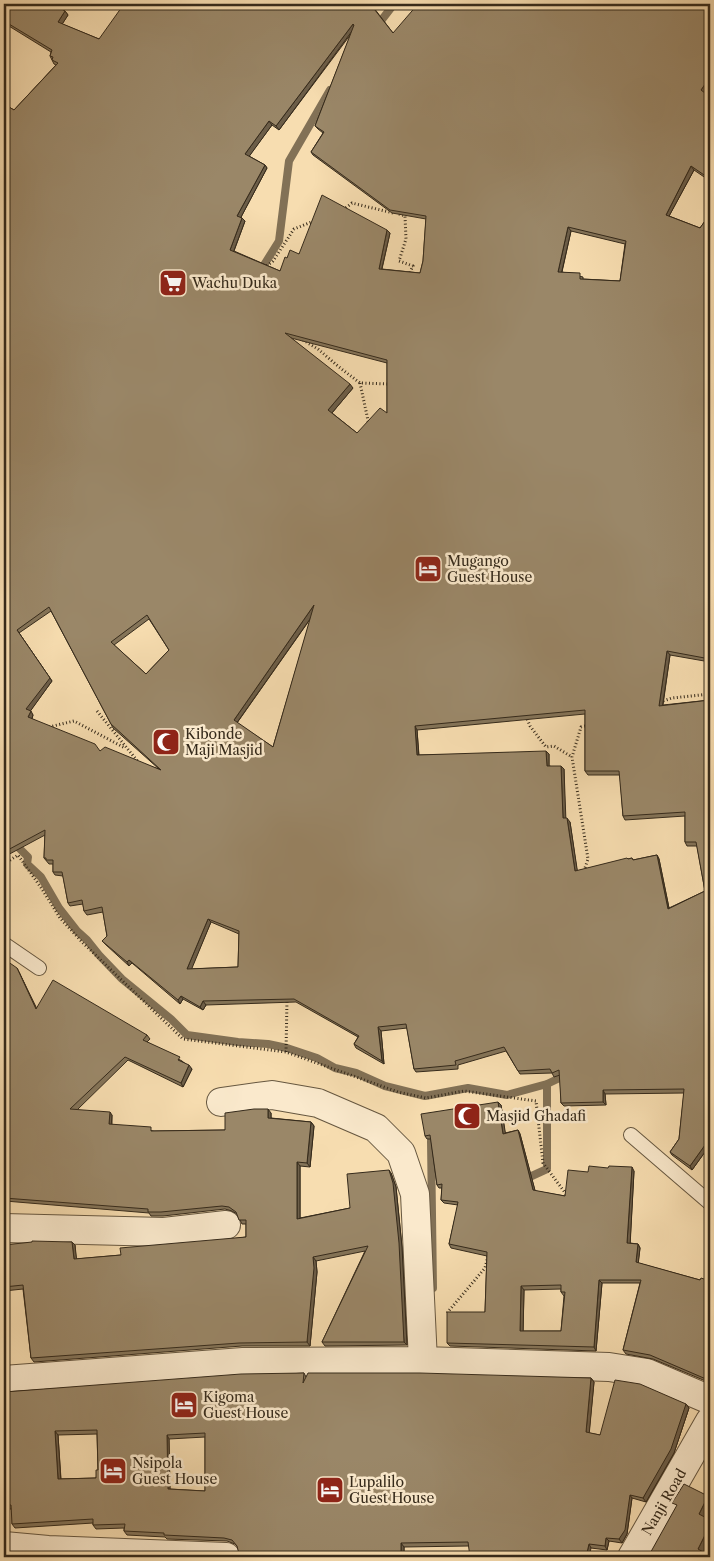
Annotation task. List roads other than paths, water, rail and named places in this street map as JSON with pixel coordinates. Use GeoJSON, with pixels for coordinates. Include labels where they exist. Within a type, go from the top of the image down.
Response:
{"type":"FeatureCollection","features":[{"type":"Feature","properties":{"kind":"street"},"geometry":{"type":"LineString","coordinates":[[221,1102],[272,1095],[318,1103],[376,1128],[401,1153],[415,1194],[423,1362]]}},
{"type":"Feature","properties":{"kind":"street"},"geometry":{"type":"LineString","coordinates":[[4,1228],[164,1232],[226,1225]]}},
{"type":"Feature","properties":{"kind":"street"},"geometry":{"type":"LineString","coordinates":[[4,1380],[243,1362],[423,1362],[610,1367],[647,1373],[710,1400]]}},
{"type":"Feature","properties":{"kind":"street","name":"Nanji Road"},"geometry":{"type":"LineString","coordinates":[[632,1557],[710,1421]]}},
{"type":"Feature","properties":{"kind":"street"},"geometry":{"type":"LineString","coordinates":[[4,1546],[48,1550],[226,1557]]}},
{"type":"Feature","properties":{"kind":"lane"},"geometry":{"type":"LineString","coordinates":[[4,944],[39,968]]}},
{"type":"Feature","properties":{"kind":"lane"},"geometry":{"type":"LineString","coordinates":[[631,1135],[710,1203]]}},
{"type":"Feature","properties":{"kind":"waterway"},"geometry":{"type":"LineString","coordinates":[[377,26],[394,4]]}},
{"type":"Feature","properties":{"kind":"waterway"},"geometry":{"type":"LineString","coordinates":[[259,273],[279,241],[289,161],[330,90]]}},
{"type":"Feature","properties":{"kind":"waterway"},"geometry":{"type":"LineString","coordinates":[[4,833],[28,857],[27,864],[41,877],[59,908],[77,931],[122,979],[171,1019],[187,1035],[268,1044],[287,1048],[317,1058],[335,1068],[356,1073],[385,1086],[425,1096],[468,1088],[507,1095],[547,1084],[568,1074]]}},
{"type":"Feature","properties":{"kind":"waterway"},"geometry":{"type":"LineString","coordinates":[[523,1180],[547,1169],[547,1084]]}},
{"type":"Feature","properties":{"kind":"waterway"},"geometry":{"type":"LineString","coordinates":[[433,1288],[431,1141],[440,1139]]}},
{"type":"Feature","properties":{"kind":"place","name":"Wachu Duka"},"geometry":{"type":"Point","coordinates":[173,283]}},
{"type":"Feature","properties":{"kind":"place","name":"Mugango Guest House"},"geometry":{"type":"Point","coordinates":[428,569]}},
{"type":"Feature","properties":{"kind":"place","name":"Kibonde Maji Masjid"},"geometry":{"type":"Point","coordinates":[166,742]}},
{"type":"Feature","properties":{"kind":"place","name":"Masjid Ghadafi"},"geometry":{"type":"Point","coordinates":[467,1116]}},
{"type":"Feature","properties":{"kind":"place","name":"Kigoma Guest House"},"geometry":{"type":"Point","coordinates":[184,1405]}},
{"type":"Feature","properties":{"kind":"place","name":"Nsipola Guest House"},"geometry":{"type":"Point","coordinates":[113,1471]}},
{"type":"Feature","properties":{"kind":"place","name":"Lupalilo Guest House"},"geometry":{"type":"Point","coordinates":[330,1490]}}]}
